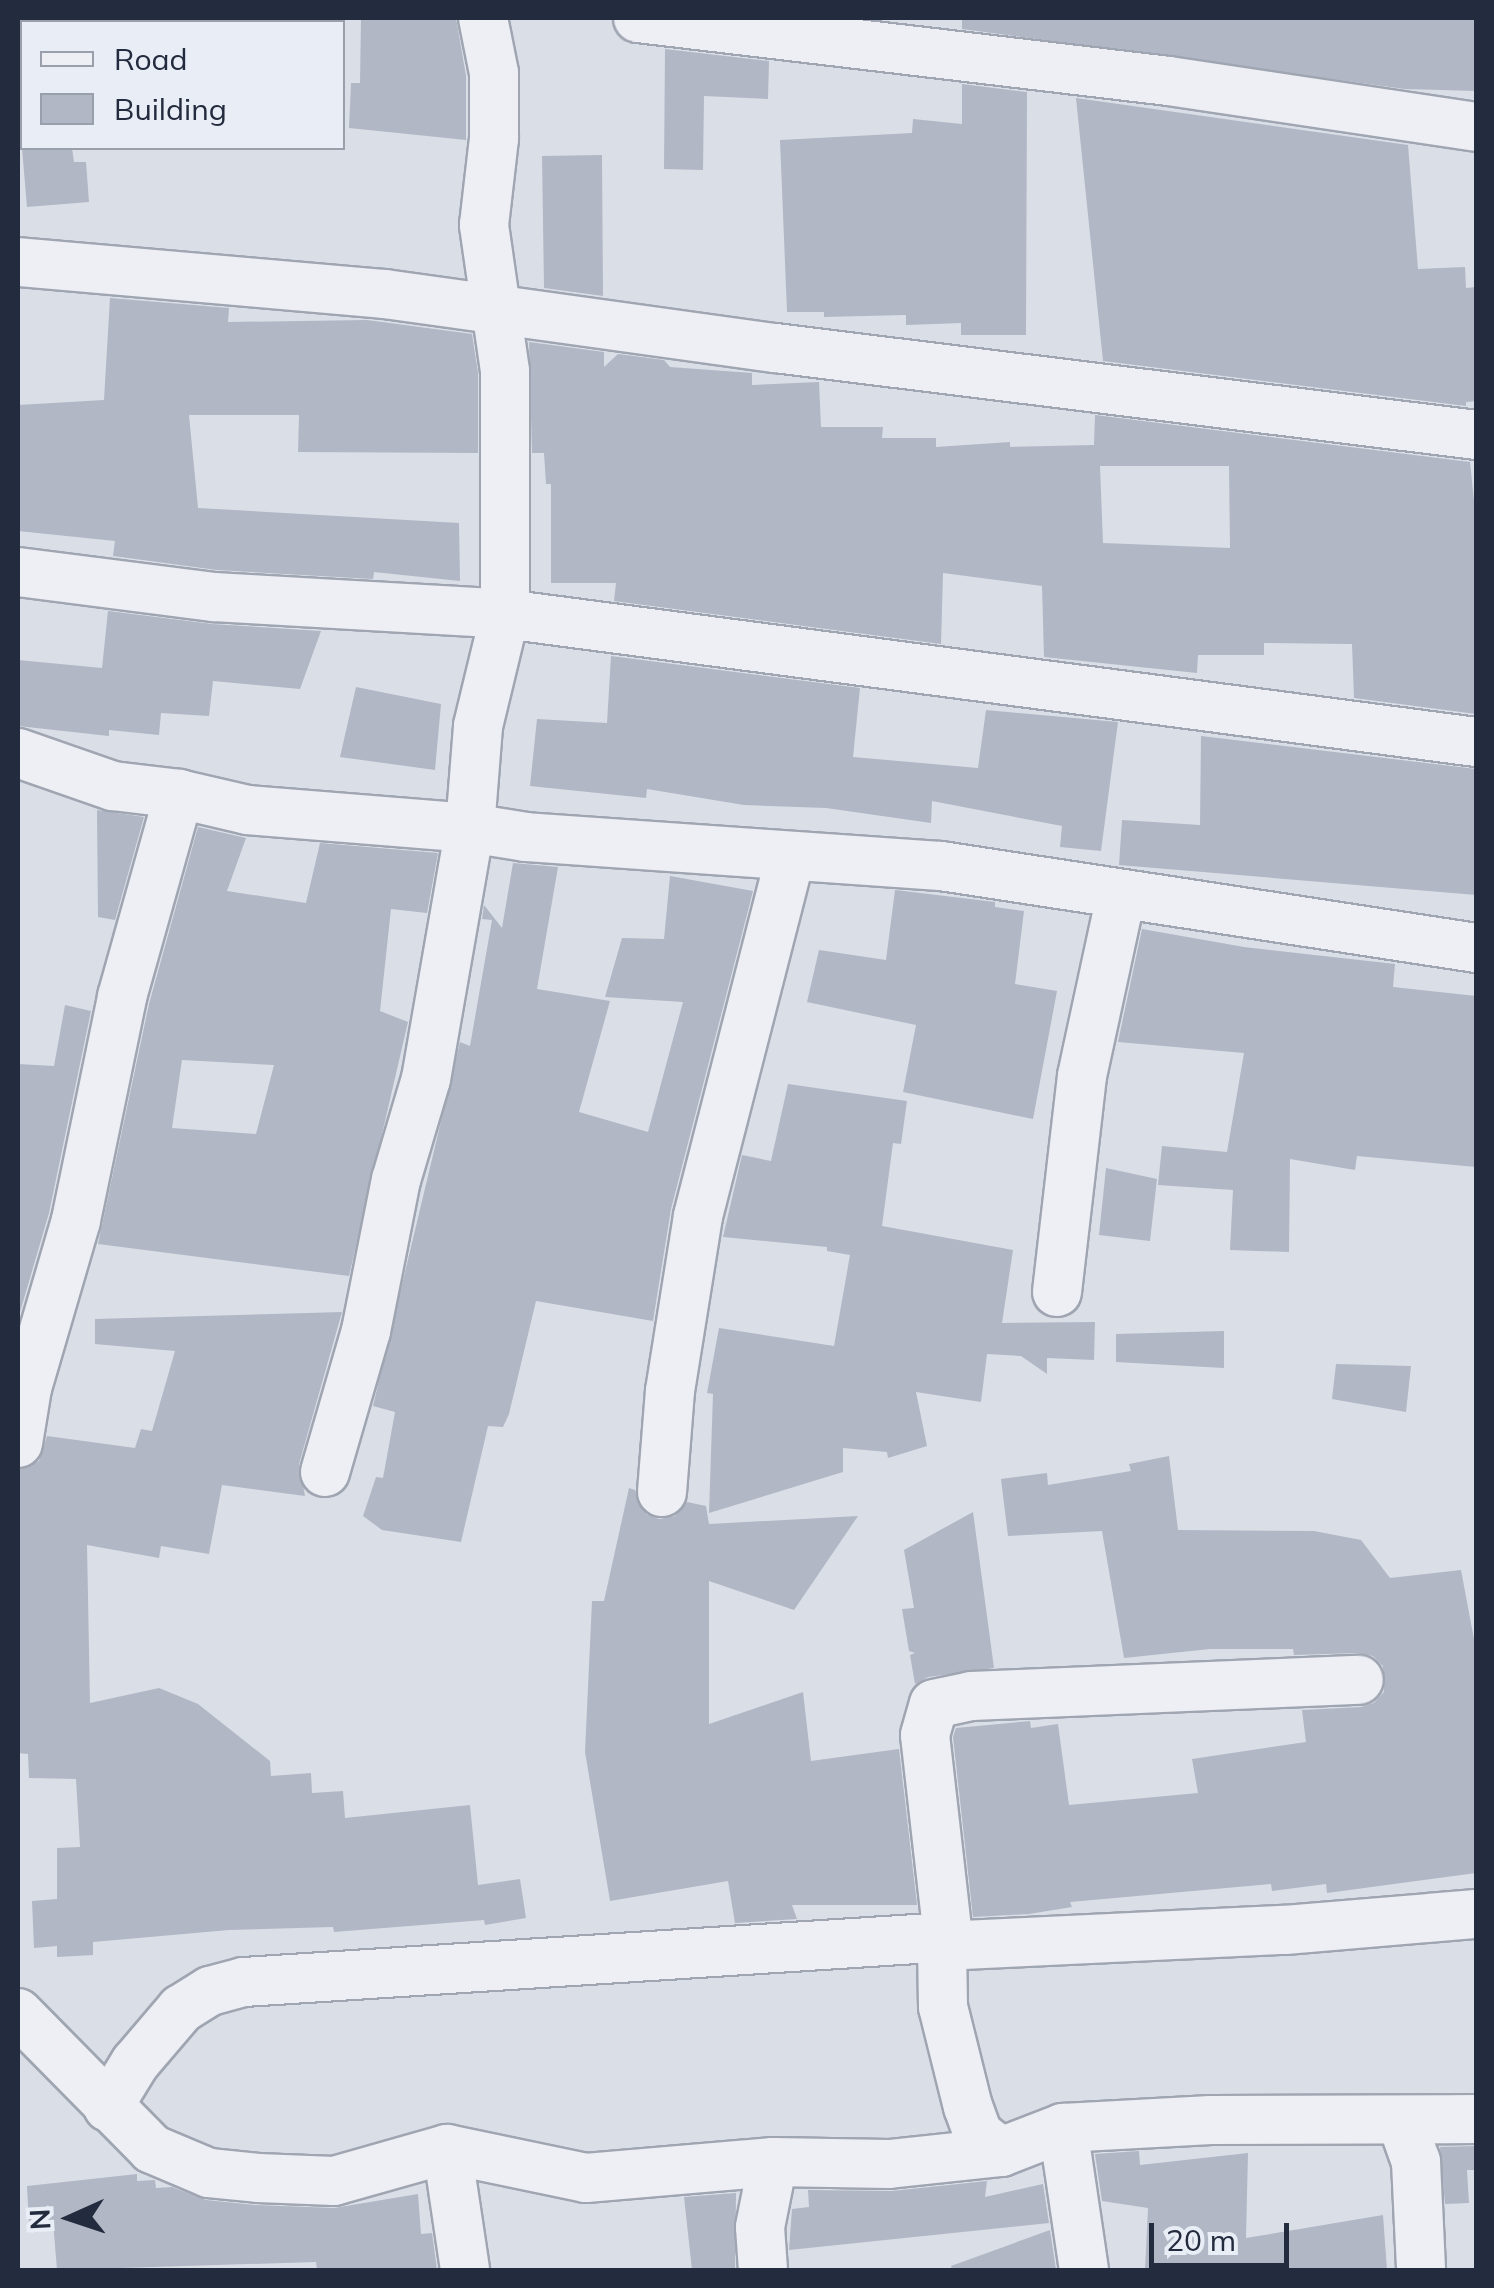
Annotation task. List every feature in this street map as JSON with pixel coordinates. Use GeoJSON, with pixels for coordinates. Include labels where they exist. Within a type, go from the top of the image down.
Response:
{"type":"FeatureCollection","features":[{"type":"Feature","properties":{"kind":"street"},"geometry":{"type":"LineString","coordinates":[[325,1472],[366,1331],[396,1180],[426,1079],[470,828],[478,726],[506,614],[505,371],[493,310],[484,225],[494,138],[494,73],[483,18]]}},
{"type":"Feature","properties":{"kind":"street"},"geometry":{"type":"LineString","coordinates":[[638,18],[1150,78],[1476,127]]}},
{"type":"Feature","properties":{"kind":"street"},"geometry":{"type":"LineString","coordinates":[[18,262],[265,282],[1476,435]]}},
{"type":"Feature","properties":{"kind":"street"},"geometry":{"type":"LineString","coordinates":[[18,572],[214,596],[506,614],[1476,742]]}},
{"type":"Feature","properties":{"kind":"street"},"geometry":{"type":"LineString","coordinates":[[18,753],[113,786],[180,794],[247,810],[470,828],[526,837],[941,866],[1476,948]]}},
{"type":"Feature","properties":{"kind":"street"},"geometry":{"type":"LineString","coordinates":[[18,1443],[27,1388],[76,1220],[122,997],[180,794]]}},
{"type":"Feature","properties":{"kind":"street"},"geometry":{"type":"LineString","coordinates":[[662,1492],[670,1391],[698,1216],[790,857]]}},
{"type":"Feature","properties":{"kind":"street"},"geometry":{"type":"LineString","coordinates":[[1057,1292],[1082,1076],[1121,896]]}},
{"type":"Feature","properties":{"kind":"street"},"geometry":{"type":"LineString","coordinates":[[1001,2152],[978,2134],[943,2007],[945,1941],[925,1735],[934,1704],[972,1696],[1359,1680]]}},
{"type":"Feature","properties":{"kind":"street"},"geometry":{"type":"LineString","coordinates":[[108,2108],[135,2063],[180,2009],[210,1991],[244,1982],[945,1941],[1285,1930],[1431,1914],[1476,1914]]}},
{"type":"Feature","properties":{"kind":"street"},"geometry":{"type":"LineString","coordinates":[[18,2013],[152,2149],[210,2173],[334,2181],[447,2149],[586,2178],[772,2162],[889,2164],[1001,2152],[1063,2128],[1210,2120],[1476,2119]]}},
{"type":"Feature","properties":{"kind":"street"},"geometry":{"type":"LineString","coordinates":[[1400,2120],[1416,2162],[1421,2270]]}},
{"type":"Feature","properties":{"kind":"street"},"geometry":{"type":"LineString","coordinates":[[1063,2128],[1084,2270]]}},
{"type":"Feature","properties":{"kind":"street"},"geometry":{"type":"LineString","coordinates":[[447,2149],[465,2270]]}},
{"type":"Feature","properties":{"kind":"street"},"geometry":{"type":"LineString","coordinates":[[763,2270],[760,2227],[772,2162]]}},
{"type":"Feature","properties":{"kind":"building"},"geometry":{"type":"Polygon","coordinates":[[[361,18],[456,18],[466,76],[466,140],[349,128],[351,83],[360,83],[361,18]]]}},
{"type":"Feature","properties":{"kind":"building"},"geometry":{"type":"Polygon","coordinates":[[[962,18],[1476,18],[1476,91],[1405,89],[962,29],[962,18]]]}},
{"type":"Feature","properties":{"kind":"building"},"geometry":{"type":"Polygon","coordinates":[[[665,49],[769,61],[768,99],[704,96],[703,170],[664,169],[665,49]]]}},
{"type":"Feature","properties":{"kind":"building"},"geometry":{"type":"Polygon","coordinates":[[[962,84],[1027,92],[1026,335],[961,335],[961,323],[906,325],[906,315],[824,317],[824,312],[787,312],[780,140],[912,133],[913,119],[962,124],[962,84]]]}},
{"type":"Feature","properties":{"kind":"building"},"geometry":{"type":"Polygon","coordinates":[[[1076,98],[1408,145],[1418,269],[1465,267],[1466,288],[1476,287],[1476,401],[1466,402],[1466,406],[1103,361],[1076,98]]]}},
{"type":"Feature","properties":{"kind":"building"},"geometry":{"type":"Polygon","coordinates":[[[22,150],[72,150],[74,162],[86,162],[89,202],[27,207],[22,150]]]}},
{"type":"Feature","properties":{"kind":"building"},"geometry":{"type":"Polygon","coordinates":[[[602,155],[603,296],[544,288],[542,156],[602,155]]]}},
{"type":"Feature","properties":{"kind":"building"},"geometry":{"type":"Polygon","coordinates":[[[110,298],[229,308],[228,322],[367,320],[472,334],[478,373],[478,453],[298,452],[299,415],[189,415],[198,508],[459,523],[460,581],[374,572],[373,579],[217,570],[113,556],[115,541],[18,531],[18,405],[104,400],[110,298]]]}},
{"type":"Feature","properties":{"kind":"building"},"geometry":{"type":"Polygon","coordinates":[[[529,342],[604,352],[604,367],[618,354],[664,360],[670,367],[752,373],[752,385],[819,382],[821,427],[883,427],[882,438],[936,438],[936,447],[1010,442],[1010,447],[1094,445],[1095,415],[1470,462],[1476,520],[1476,714],[1354,698],[1352,644],[1264,643],[1264,655],[1198,655],[1197,673],[1044,657],[1042,586],[943,573],[941,644],[614,601],[616,583],[551,583],[551,484],[546,484],[544,453],[532,453],[529,342]],[[1100,466],[1103,543],[1230,548],[1229,466],[1100,466]]]}},
{"type":"Feature","properties":{"kind":"building"},"geometry":{"type":"Polygon","coordinates":[[[108,611],[212,624],[321,631],[300,689],[213,681],[209,716],[161,713],[159,735],[109,730],[109,736],[18,726],[18,660],[102,668],[108,611]]]}},
{"type":"Feature","properties":{"kind":"building"},"geometry":{"type":"Polygon","coordinates":[[[611,656],[860,688],[853,757],[978,768],[986,710],[1118,722],[1101,851],[1060,847],[1062,826],[932,801],[931,823],[826,808],[744,805],[647,789],[646,798],[530,786],[537,719],[607,723],[611,656]]]}},
{"type":"Feature","properties":{"kind":"building"},"geometry":{"type":"Polygon","coordinates":[[[356,687],[441,704],[435,770],[340,757],[356,687]]]}},
{"type":"Feature","properties":{"kind":"building"},"geometry":{"type":"Polygon","coordinates":[[[1201,736],[1476,769],[1476,895],[1119,865],[1122,820],[1200,825],[1201,736]]]}},
{"type":"Feature","properties":{"kind":"building"},"geometry":{"type":"Polygon","coordinates":[[[97,810],[144,817],[115,920],[98,917],[97,810]]]}},
{"type":"Feature","properties":{"kind":"building"},"geometry":{"type":"Polygon","coordinates":[[[198,827],[246,838],[227,891],[306,903],[320,843],[438,853],[427,913],[391,909],[380,1011],[408,1022],[349,1276],[98,1244],[149,1004],[198,827]],[[182,1060],[172,1128],[256,1134],[274,1065],[182,1060]]]}},
{"type":"Feature","properties":{"kind":"building"},"geometry":{"type":"Polygon","coordinates":[[[513,863],[558,867],[537,989],[610,1001],[579,1112],[648,1132],[683,1002],[605,997],[622,938],[664,939],[670,876],[753,891],[671,1209],[653,1321],[536,1301],[509,1414],[503,1427],[488,1426],[461,1542],[382,1530],[363,1516],[376,1477],[383,1478],[395,1412],[373,1406],[460,1042],[470,1046],[492,920],[482,919],[484,905],[502,928],[513,863]]]}},
{"type":"Feature","properties":{"kind":"building"},"geometry":{"type":"Polygon","coordinates":[[[895,890],[995,902],[995,907],[1024,911],[1015,984],[1057,991],[1033,1119],[903,1092],[916,1025],[807,1002],[819,950],[886,960],[895,890]]]}},
{"type":"Feature","properties":{"kind":"building"},"geometry":{"type":"Polygon","coordinates":[[[1142,929],[1244,947],[1395,964],[1393,987],[1476,996],[1476,1167],[1357,1156],[1355,1170],[1290,1159],[1289,1252],[1230,1250],[1233,1190],[1158,1185],[1162,1146],[1227,1152],[1244,1053],[1118,1042],[1142,929]]]}},
{"type":"Feature","properties":{"kind":"building"},"geometry":{"type":"Polygon","coordinates":[[[65,1005],[91,1011],[49,1213],[18,1319],[18,1064],[54,1066],[65,1005]]]}},
{"type":"Feature","properties":{"kind":"building"},"geometry":{"type":"Polygon","coordinates":[[[788,1084],[907,1101],[901,1144],[893,1143],[882,1226],[1013,1250],[1002,1323],[1095,1322],[1094,1360],[1047,1358],[1047,1374],[1021,1356],[987,1354],[981,1402],[916,1392],[927,1446],[888,1458],[887,1452],[843,1448],[843,1472],[709,1513],[713,1394],[707,1393],[719,1328],[834,1346],[850,1255],[827,1251],[827,1247],[723,1237],[742,1155],[771,1161],[788,1084]]]}},
{"type":"Feature","properties":{"kind":"building"},"geometry":{"type":"Polygon","coordinates":[[[1106,1168],[1157,1179],[1150,1241],[1099,1235],[1106,1168]]]}},
{"type":"Feature","properties":{"kind":"building"},"geometry":{"type":"Polygon","coordinates":[[[342,1312],[299,1464],[305,1496],[222,1485],[209,1554],[161,1546],[159,1558],[87,1545],[90,1703],[159,1688],[198,1704],[270,1761],[271,1776],[311,1773],[312,1793],[343,1791],[345,1818],[470,1805],[478,1885],[520,1879],[526,1918],[485,1925],[484,1920],[334,1932],[333,1927],[229,1930],[93,1942],[93,1955],[57,1957],[57,1946],[34,1948],[32,1901],[57,1899],[57,1848],[80,1847],[76,1779],[29,1778],[28,1754],[18,1753],[18,1470],[39,1461],[47,1436],[135,1448],[141,1429],[152,1431],[175,1351],[95,1344],[95,1319],[342,1312]]]}},
{"type":"Feature","properties":{"kind":"building"},"geometry":{"type":"Polygon","coordinates":[[[1224,1331],[1224,1368],[1116,1362],[1116,1334],[1224,1331]]]}},
{"type":"Feature","properties":{"kind":"building"},"geometry":{"type":"Polygon","coordinates":[[[1336,1364],[1411,1366],[1406,1412],[1332,1399],[1336,1364]]]}},
{"type":"Feature","properties":{"kind":"building"},"geometry":{"type":"Polygon","coordinates":[[[1169,1456],[1178,1530],[1314,1531],[1361,1540],[1390,1578],[1461,1570],[1476,1650],[1476,1873],[1327,1893],[1326,1884],[1272,1891],[1271,1884],[1070,1902],[1072,1907],[1029,1914],[973,1917],[953,1737],[956,1728],[1030,1721],[1031,1728],[1058,1724],[1069,1805],[1198,1793],[1192,1759],[1306,1742],[1302,1710],[1361,1707],[1374,1703],[1384,1692],[1383,1666],[1373,1656],[1359,1653],[1294,1655],[1293,1649],[1210,1649],[1124,1658],[1102,1531],[1008,1536],[1001,1479],[1047,1473],[1048,1485],[1131,1471],[1129,1464],[1169,1456]]]}},
{"type":"Feature","properties":{"kind":"building"},"geometry":{"type":"Polygon","coordinates":[[[629,1488],[635,1490],[646,1514],[659,1519],[675,1516],[687,1502],[706,1506],[709,1524],[858,1516],[794,1610],[709,1581],[709,1724],[803,1692],[811,1761],[899,1749],[917,1905],[792,1905],[797,1919],[735,1923],[728,1881],[610,1901],[585,1752],[592,1601],[604,1601],[629,1488]]]}},
{"type":"Feature","properties":{"kind":"building"},"geometry":{"type":"Polygon","coordinates":[[[973,1512],[994,1668],[928,1677],[915,1684],[910,1655],[915,1653],[909,1651],[902,1609],[914,1608],[904,1550],[973,1512]]]}},
{"type":"Feature","properties":{"kind":"building"},"geometry":{"type":"Polygon","coordinates":[[[1476,2146],[1476,2170],[1467,2170],[1469,2203],[1445,2204],[1440,2147],[1476,2146]]]}},
{"type":"Feature","properties":{"kind":"building"},"geometry":{"type":"Polygon","coordinates":[[[1139,2151],[1140,2165],[1248,2153],[1246,2238],[1383,2215],[1387,2270],[1145,2270],[1148,2208],[1102,2201],[1095,2154],[1139,2151]]]}},
{"type":"Feature","properties":{"kind":"building"},"geometry":{"type":"Polygon","coordinates":[[[137,2174],[137,2181],[155,2180],[156,2188],[172,2187],[206,2200],[255,2205],[334,2208],[418,2194],[421,2234],[432,2233],[437,2270],[317,2270],[316,2262],[57,2270],[53,2221],[29,2224],[27,2186],[137,2174]]]}},
{"type":"Feature","properties":{"kind":"building"},"geometry":{"type":"Polygon","coordinates":[[[987,2181],[985,2197],[1043,2184],[1049,2223],[789,2250],[792,2209],[809,2207],[808,2190],[892,2191],[987,2181]]]}},
{"type":"Feature","properties":{"kind":"building"},"geometry":{"type":"Polygon","coordinates":[[[736,2193],[735,2270],[692,2270],[684,2197],[736,2193]]]}},
{"type":"Feature","properties":{"kind":"building"},"geometry":{"type":"Polygon","coordinates":[[[1050,2230],[1056,2270],[952,2270],[951,2266],[1050,2230]]]}}]}
